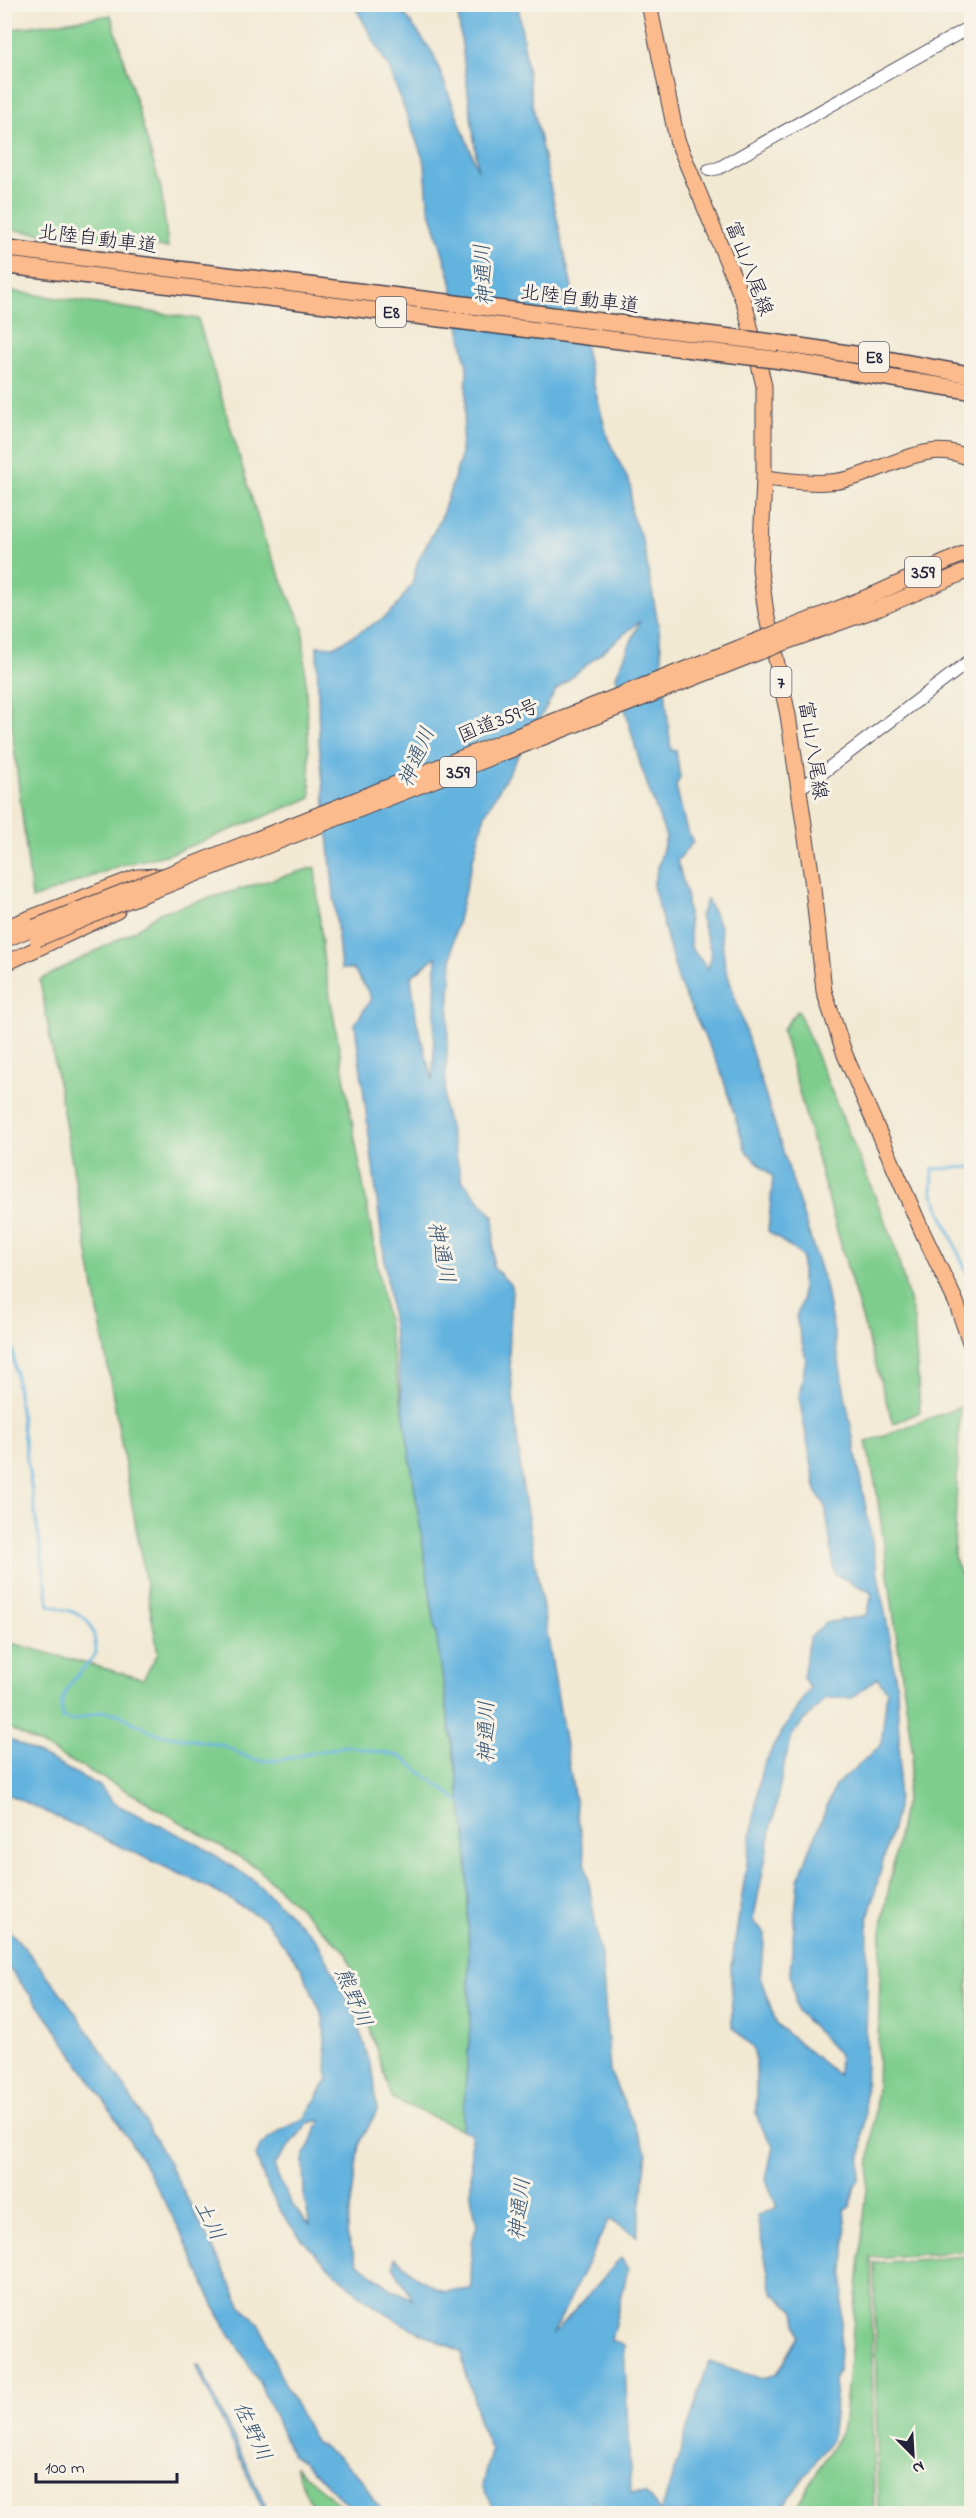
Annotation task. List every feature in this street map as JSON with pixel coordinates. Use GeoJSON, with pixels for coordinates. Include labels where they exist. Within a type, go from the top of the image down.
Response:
{"type":"FeatureCollection","features":[{"type":"Feature","properties":{"kind":"highway","name":"北陸自動車道"},"geometry":{"type":"LineString","coordinates":[[4,248],[777,351],[972,391]]}},
{"type":"Feature","properties":{"kind":"highway","name":"北陸自動車道"},"geometry":{"type":"LineString","coordinates":[[4,265],[777,351],[885,359],[972,375]]}},
{"type":"Feature","properties":{"kind":"main road","name":"富山八尾線"},"geometry":{"type":"LineString","coordinates":[[649,4],[677,140],[746,306],[764,386],[764,478],[760,569],[766,613],[788,715],[812,879],[825,991],[844,1055],[956,1302],[972,1348]]}},
{"type":"Feature","properties":{"kind":"main road"},"geometry":{"type":"LineString","coordinates":[[764,478],[829,482],[846,479],[916,455],[943,450],[972,460]]}},
{"type":"Feature","properties":{"kind":"main road","name":"国道359号"},"geometry":{"type":"LineString","coordinates":[[4,953],[780,644],[878,601],[972,550]]}},
{"type":"Feature","properties":{"kind":"main road","name":"国道359号"},"geometry":{"type":"LineString","coordinates":[[4,940],[161,876],[878,601],[972,569]]}},
{"type":"Feature","properties":{"kind":"main road"},"geometry":{"type":"LineString","coordinates":[[4,928],[137,877],[161,876]]}},
{"type":"Feature","properties":{"kind":"main road"},"geometry":{"type":"LineString","coordinates":[[4,964],[109,916],[148,894]]}},
{"type":"Feature","properties":{"kind":"street"},"geometry":{"type":"LineString","coordinates":[[709,170],[719,168],[972,26]]}},
{"type":"Feature","properties":{"kind":"street"},"geometry":{"type":"LineString","coordinates":[[799,788],[817,777],[972,659]]}},
{"type":"Feature","properties":{"kind":"green space"},"geometry":{"type":"Polygon","coordinates":[[[111,15],[161,189],[168,248],[5,229],[5,30],[111,15]]]}},
{"type":"Feature","properties":{"kind":"green space"},"geometry":{"type":"Polygon","coordinates":[[[4,290],[198,319],[264,539],[303,628],[311,798],[170,854],[122,865],[32,899],[4,662],[4,290]]]}},
{"type":"Feature","properties":{"kind":"green space"},"geometry":{"type":"Polygon","coordinates":[[[315,867],[323,956],[405,1423],[467,1843],[470,2030],[462,2130],[391,2098],[347,1953],[256,1867],[142,1799],[5,1726],[4,1641],[143,1679],[158,1653],[40,980],[136,930],[159,913],[315,867]]]}},
{"type":"Feature","properties":{"kind":"green space"},"geometry":{"type":"Polygon","coordinates":[[[798,1010],[893,1240],[914,1319],[920,1412],[893,1424],[782,1030],[798,1010]]]}},
{"type":"Feature","properties":{"kind":"green space"},"geometry":{"type":"Polygon","coordinates":[[[960,1407],[954,1556],[972,1603],[972,1957],[968,1978],[969,2045],[966,2088],[972,2186],[971,2251],[871,2258],[874,2513],[793,2513],[843,2428],[877,2088],[881,1931],[913,1756],[876,1487],[866,1442],[960,1407]]]}},
{"type":"Feature","properties":{"kind":"green space"},"geometry":{"type":"Polygon","coordinates":[[[965,2256],[972,2311],[971,2513],[878,2513],[874,2263],[965,2256]]]}},
{"type":"Feature","properties":{"kind":"green space"},"geometry":{"type":"Polygon","coordinates":[[[294,2466],[350,2513],[315,2513],[294,2466]]]}},
{"type":"Feature","properties":{"kind":"water","name":"神通川"},"geometry":{"type":"Polygon","coordinates":[[[354,5],[398,5],[433,53],[478,170],[455,5],[518,5],[532,102],[589,367],[608,439],[631,486],[631,514],[643,542],[659,629],[671,750],[676,751],[680,777],[676,786],[686,828],[693,842],[677,861],[686,891],[691,948],[708,969],[711,951],[700,916],[707,899],[720,926],[725,966],[825,1285],[892,1651],[897,1689],[900,1761],[897,1809],[868,1918],[865,2112],[859,2181],[855,2185],[850,2207],[844,2210],[846,2233],[839,2367],[834,2382],[836,2397],[831,2440],[778,2513],[610,2513],[591,2501],[588,2513],[497,2513],[482,2486],[491,2450],[478,2420],[462,2352],[390,2317],[347,2284],[295,2231],[276,2203],[261,2172],[256,2155],[262,2144],[281,2130],[305,2118],[328,2079],[323,2017],[300,1966],[264,1919],[202,1884],[5,1793],[4,1736],[100,1786],[113,1803],[196,1843],[252,1879],[316,1939],[354,2011],[374,2077],[377,2110],[359,2145],[347,2234],[357,2262],[393,2290],[413,2299],[393,2266],[395,2257],[418,2278],[444,2292],[471,2289],[472,2243],[477,2225],[471,2195],[471,2133],[462,2130],[470,2030],[467,1843],[405,1423],[355,1024],[371,999],[353,969],[341,969],[319,742],[317,646],[334,647],[384,618],[396,607],[412,584],[418,561],[441,518],[460,460],[467,367],[450,277],[428,204],[425,164],[389,68],[354,5]],[[640,621],[556,690],[485,814],[453,941],[444,1107],[462,1180],[494,1217],[493,1267],[512,1286],[509,1355],[522,1483],[602,1962],[610,2072],[647,2153],[637,2236],[609,2219],[552,2336],[621,2258],[628,2269],[611,2340],[624,2346],[631,2492],[645,2493],[661,2512],[709,2361],[762,2379],[777,2374],[799,2336],[795,2311],[772,2292],[757,2216],[777,2207],[766,2180],[773,2146],[760,2126],[756,2112],[756,2061],[753,2048],[732,2027],[731,1967],[761,1772],[774,1745],[810,1687],[803,1678],[809,1639],[825,1623],[867,1615],[872,1593],[835,1574],[825,1504],[817,1494],[799,1397],[806,1359],[796,1317],[802,1300],[802,1256],[768,1231],[773,1177],[746,1151],[720,1069],[679,983],[653,886],[666,837],[641,767],[616,676],[640,621]],[[436,957],[411,977],[417,1023],[433,1081],[436,957]],[[877,1678],[852,1698],[826,1698],[793,1733],[785,1760],[753,1921],[765,1934],[760,1977],[777,2025],[838,2075],[839,2054],[797,2011],[790,1973],[798,1880],[835,1786],[881,1745],[887,1691],[877,1678]],[[321,2120],[308,2123],[274,2165],[288,2197],[310,2225],[304,2198],[303,2159],[321,2120]]]}},
{"type":"Feature","properties":{"kind":"water"},"geometry":{"type":"Polygon","coordinates":[[[5,1926],[42,1968],[76,2013],[136,2107],[191,2205],[241,2305],[260,2325],[279,2372],[315,2442],[337,2456],[363,2480],[374,2501],[385,2513],[357,2513],[304,2463],[292,2455],[259,2382],[219,2316],[181,2232],[140,2157],[43,2011],[5,1963],[5,1926]]]}},
{"type":"Feature","properties":{"kind":"water"},"geometry":{"type":"Polygon","coordinates":[[[199,2365],[269,2513],[265,2513],[196,2366],[199,2365]]]}},
{"type":"Feature","properties":{"kind":"waterway"},"geometry":{"type":"LineString","coordinates":[[972,1167],[933,1169],[932,1191],[972,1285]]}},
{"type":"Feature","properties":{"kind":"waterway"},"geometry":{"type":"LineString","coordinates":[[4,1279],[22,1426],[49,1605],[84,1618],[93,1630],[95,1640],[96,1653],[66,1691],[61,1708],[63,1718],[72,1721],[103,1711],[119,1714],[159,1734],[222,1745],[249,1758],[262,1761],[280,1760],[345,1746],[400,1756],[464,1805]]}},
{"type":"Feature","properties":{"kind":"water label","name":"熊野川"},"geometry":{"type":"Point","coordinates":[354,1997]}},
{"type":"Feature","properties":{"kind":"water label","name":"土川"},"geometry":{"type":"Point","coordinates":[210,2220]}},
{"type":"Feature","properties":{"kind":"water label","name":"佐野川"},"geometry":{"type":"Point","coordinates":[253,2431]}}]}
